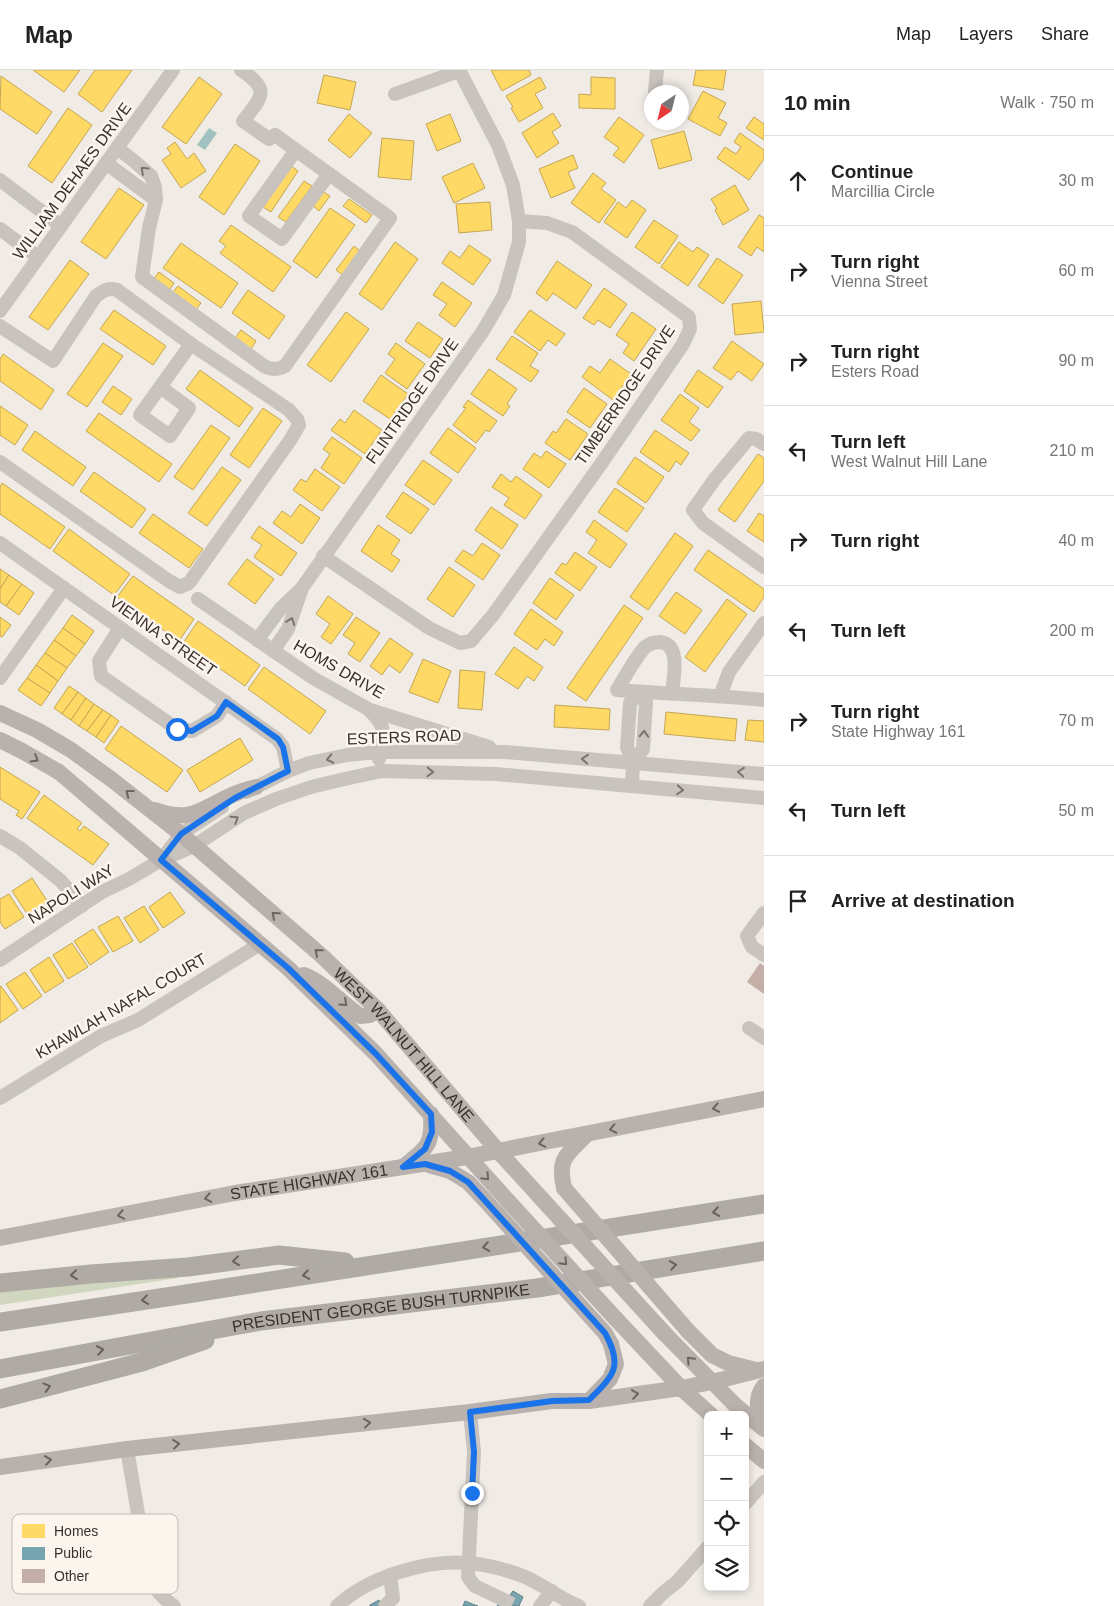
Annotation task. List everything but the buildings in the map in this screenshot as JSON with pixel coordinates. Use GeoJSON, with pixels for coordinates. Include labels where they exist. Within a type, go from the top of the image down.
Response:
{"type":"FeatureCollection","features":[{"type":"Feature","properties":{"kind":"highway"},"geometry":{"type":"LineString","coordinates":[[0,1322],[764,1204]]}},
{"type":"Feature","properties":{"kind":"highway","name":"PRESIDENT GEORGE BUSH TURNPIKE"},"geometry":{"type":"LineString","coordinates":[[0,1369],[261,1321],[537,1288],[764,1251]]}},
{"type":"Feature","properties":{"kind":"highway"},"geometry":{"type":"LineString","coordinates":[[0,1283],[188,1267],[279,1255],[371,1265]]}},
{"type":"Feature","properties":{"kind":"highway"},"geometry":{"type":"LineString","coordinates":[[0,1399],[142,1362],[261,1321]]}},
{"type":"Feature","properties":{"kind":"main road","name":"WEST WALNUT HILL LANE"},"geometry":{"type":"LineString","coordinates":[[0,713],[37,730],[72,750],[149,808],[322,956],[378,1010],[498,1151],[666,1334],[736,1406],[764,1427]]}},
{"type":"Feature","properties":{"kind":"main road","name":"WEST WALNUT HILL LANE"},"geometry":{"type":"LineString","coordinates":[[0,740],[59,772],[288,968],[376,1054],[467,1157],[635,1339],[681,1388],[707,1411]]}},
{"type":"Feature","properties":{"kind":"main road"},"geometry":{"type":"LineString","coordinates":[[149,808],[171,816],[190,815],[230,795],[256,786]]}},
{"type":"Feature","properties":{"kind":"main road"},"geometry":{"type":"LineString","coordinates":[[288,968],[312,978],[360,1016],[378,1010]]}},
{"type":"Feature","properties":{"kind":"main road","name":"STATE HIGHWAY 161"},"geometry":{"type":"LineString","coordinates":[[0,1238],[235,1193],[467,1157],[586,1134],[762,1096]]}},
{"type":"Feature","properties":{"kind":"main road"},"geometry":{"type":"LineString","coordinates":[[403,1167],[425,1149],[432,1132],[431,1114]]}},
{"type":"Feature","properties":{"kind":"main road"},"geometry":{"type":"LineString","coordinates":[[586,1134],[564,1158],[561,1174],[564,1188],[688,1331],[712,1355],[762,1375]]}},
{"type":"Feature","properties":{"kind":"main road"},"geometry":{"type":"LineString","coordinates":[[425,1164],[450,1171],[468,1182],[605,1333],[611,1344],[616,1364],[610,1379],[589,1400]]}},
{"type":"Feature","properties":{"kind":"main road"},"geometry":{"type":"LineString","coordinates":[[0,1466],[127,1449],[470,1412],[552,1401],[589,1400],[762,1375]]}},
{"type":"Feature","properties":{"kind":"main road"},"geometry":{"type":"LineString","coordinates":[[762,1375],[758,1411],[764,1427]]}},
{"type":"Feature","properties":{"kind":"main road"},"geometry":{"type":"LineString","coordinates":[[749,1448],[764,1461]]}},
{"type":"Feature","properties":{"kind":"street","name":"WILLIAM DEHAES DRIVE"},"geometry":{"type":"LineString","coordinates":[[0,311],[172,70]]}},
{"type":"Feature","properties":{"kind":"street"},"geometry":{"type":"LineString","coordinates":[[117,148],[134,160],[151,176],[155,187],[156,200],[149,228],[142,277],[264,366],[278,370],[285,366],[390,218],[276,135],[269,139],[243,121],[257,103],[261,87],[241,70]]}},
{"type":"Feature","properties":{"kind":"street"},"geometry":{"type":"LineString","coordinates":[[656,85],[657,70]]}},
{"type":"Feature","properties":{"kind":"street"},"geometry":{"type":"LineString","coordinates":[[395,94],[459,71],[498,145],[513,185],[519,221]]}},
{"type":"Feature","properties":{"kind":"street"},"geometry":{"type":"LineString","coordinates":[[296,150],[249,216],[282,239],[329,174]]}},
{"type":"Feature","properties":{"kind":"street"},"geometry":{"type":"LineString","coordinates":[[106,163],[156,200]]}},
{"type":"Feature","properties":{"kind":"street"},"geometry":{"type":"LineString","coordinates":[[0,180],[61,226]]}},
{"type":"Feature","properties":{"kind":"street","name":"TIMBERRIDGE DRIVE"},"geometry":{"type":"LineString","coordinates":[[323,556],[429,628],[460,643],[471,641],[493,615],[601,464],[683,344],[690,329],[688,317],[572,232],[547,223],[519,221]]}},
{"type":"Feature","properties":{"kind":"street","name":"FLINTRIDGE DRIVE"},"geometry":{"type":"LineString","coordinates":[[257,640],[281,608],[302,588],[483,331],[504,294],[519,242],[519,221]]}},
{"type":"Feature","properties":{"kind":"street"},"geometry":{"type":"LineString","coordinates":[[0,229],[38,257]]}},
{"type":"Feature","properties":{"kind":"street"},"geometry":{"type":"LineString","coordinates":[[0,326],[52,360],[96,296],[112,288],[122,293],[191,344],[294,414],[298,425],[291,439],[189,583],[180,586],[169,581],[0,462]]}},
{"type":"Feature","properties":{"kind":"street"},"geometry":{"type":"LineString","coordinates":[[160,387],[191,344]]}},
{"type":"Feature","properties":{"kind":"street"},"geometry":{"type":"LineString","coordinates":[[764,444],[756,439],[749,438],[714,480],[693,510],[703,523],[764,567]]}},
{"type":"Feature","properties":{"kind":"street","name":"VIENNA STREET"},"geometry":{"type":"LineString","coordinates":[[0,543],[278,739],[283,747],[288,771]]}},
{"type":"Feature","properties":{"kind":"street"},"geometry":{"type":"LineString","coordinates":[[0,678],[64,588]]}},
{"type":"Feature","properties":{"kind":"street","name":"FLINTRIDGE DRIVE"},"geometry":{"type":"LineString","coordinates":[[273,651],[288,629],[302,588]]}},
{"type":"Feature","properties":{"kind":"street","name":"HOMS DRIVE"},"geometry":{"type":"LineString","coordinates":[[198,599],[313,678],[370,710],[504,752]]}},
{"type":"Feature","properties":{"kind":"street"},"geometry":{"type":"LineString","coordinates":[[720,696],[729,672],[764,623]]}},
{"type":"Feature","properties":{"kind":"street"},"geometry":{"type":"LineString","coordinates":[[120,628],[99,661],[100,676],[177,729],[192,731],[217,716],[226,702]]}},
{"type":"Feature","properties":{"kind":"street"},"geometry":{"type":"LineString","coordinates":[[672,694],[673,653],[669,646],[662,642],[646,646],[617,690],[672,694],[720,696],[764,700]]}},
{"type":"Feature","properties":{"kind":"street"},"geometry":{"type":"LineString","coordinates":[[632,786],[633,763],[643,749],[646,702],[640,692]]}},
{"type":"Feature","properties":{"kind":"street"},"geometry":{"type":"LineString","coordinates":[[370,710],[381,721],[383,731],[378,752],[382,771]]}},
{"type":"Feature","properties":{"kind":"street","name":"ESTERS ROAD"},"geometry":{"type":"LineString","coordinates":[[161,860],[181,834],[256,786],[309,763],[347,755],[378,752],[504,752],[764,774]]}},
{"type":"Feature","properties":{"kind":"street","name":"ESTERS ROAD"},"geometry":{"type":"LineString","coordinates":[[161,860],[194,846],[244,813],[276,799],[311,787],[382,771],[496,774],[764,798]]}},
{"type":"Feature","properties":{"kind":"street"},"geometry":{"type":"LineString","coordinates":[[0,836],[20,848],[61,881],[82,906]]}},
{"type":"Feature","properties":{"kind":"street","name":"NAPOLI WAY"},"geometry":{"type":"LineString","coordinates":[[0,960],[102,892],[161,860]]}},
{"type":"Feature","properties":{"kind":"street"},"geometry":{"type":"LineString","coordinates":[[764,913],[747,936],[752,946],[764,955]]}},
{"type":"Feature","properties":{"kind":"street","name":"KHAWLAH NAFAL COURT"},"geometry":{"type":"LineString","coordinates":[[0,1098],[101,1036],[138,1020],[260,944]]}},
{"type":"Feature","properties":{"kind":"street"},"geometry":{"type":"LineString","coordinates":[[470,1412],[474,1452],[468,1577],[475,1586],[500,1598]]}},
{"type":"Feature","properties":{"kind":"street"},"geometry":{"type":"LineString","coordinates":[[127,1449],[138,1514]]}},
{"type":"Feature","properties":{"kind":"street"},"geometry":{"type":"LineString","coordinates":[[748,1501],[764,1482]]}},
{"type":"Feature","properties":{"kind":"street"},"geometry":{"type":"LineString","coordinates":[[650,1606],[677,1582],[704,1552]]}},
{"type":"Feature","properties":{"kind":"street"},"geometry":{"type":"LineString","coordinates":[[337,1606],[345,1598],[368,1584],[390,1574],[435,1564],[468,1563],[494,1567],[525,1577],[579,1606]]}},
{"type":"Feature","properties":{"kind":"street"},"geometry":{"type":"LineString","coordinates":[[385,1606],[393,1598],[390,1574]]}},
{"type":"Feature","properties":{"kind":"street"},"geometry":{"type":"LineString","coordinates":[[540,1606],[552,1591]]}},
{"type":"Feature","properties":{"kind":"street"},"geometry":{"type":"LineString","coordinates":[[159,1594],[174,1606]]}},
{"type":"Feature","properties":{"kind":"green space"},"geometry":{"type":"Polygon","coordinates":[[[178,1274],[178,1278],[0,1305],[0,1291],[178,1274]]]}},
{"type":"Feature","properties":{"kind":"water"},"geometry":{"type":"Polygon","coordinates":[[[209,128],[217,133],[205,150],[197,145],[209,128]]]}},
{"type":"Feature","properties":{"kind":"tunnel"},"geometry":{"type":"LineString","coordinates":[[500,1598],[516,1606]]}},
{"type":"Feature","properties":{"kind":"route"},"geometry":{"type":"LineString","coordinates":[[177,729],[192,731],[217,716],[226,702],[278,739],[283,747],[288,771],[235,798],[181,834],[161,860],[288,968],[376,1054],[431,1114],[432,1132],[425,1149],[403,1167],[425,1164],[450,1171],[468,1182],[605,1333],[611,1344],[616,1364],[610,1379],[589,1400],[552,1401],[470,1412],[474,1452],[472,1493]]}}]}
